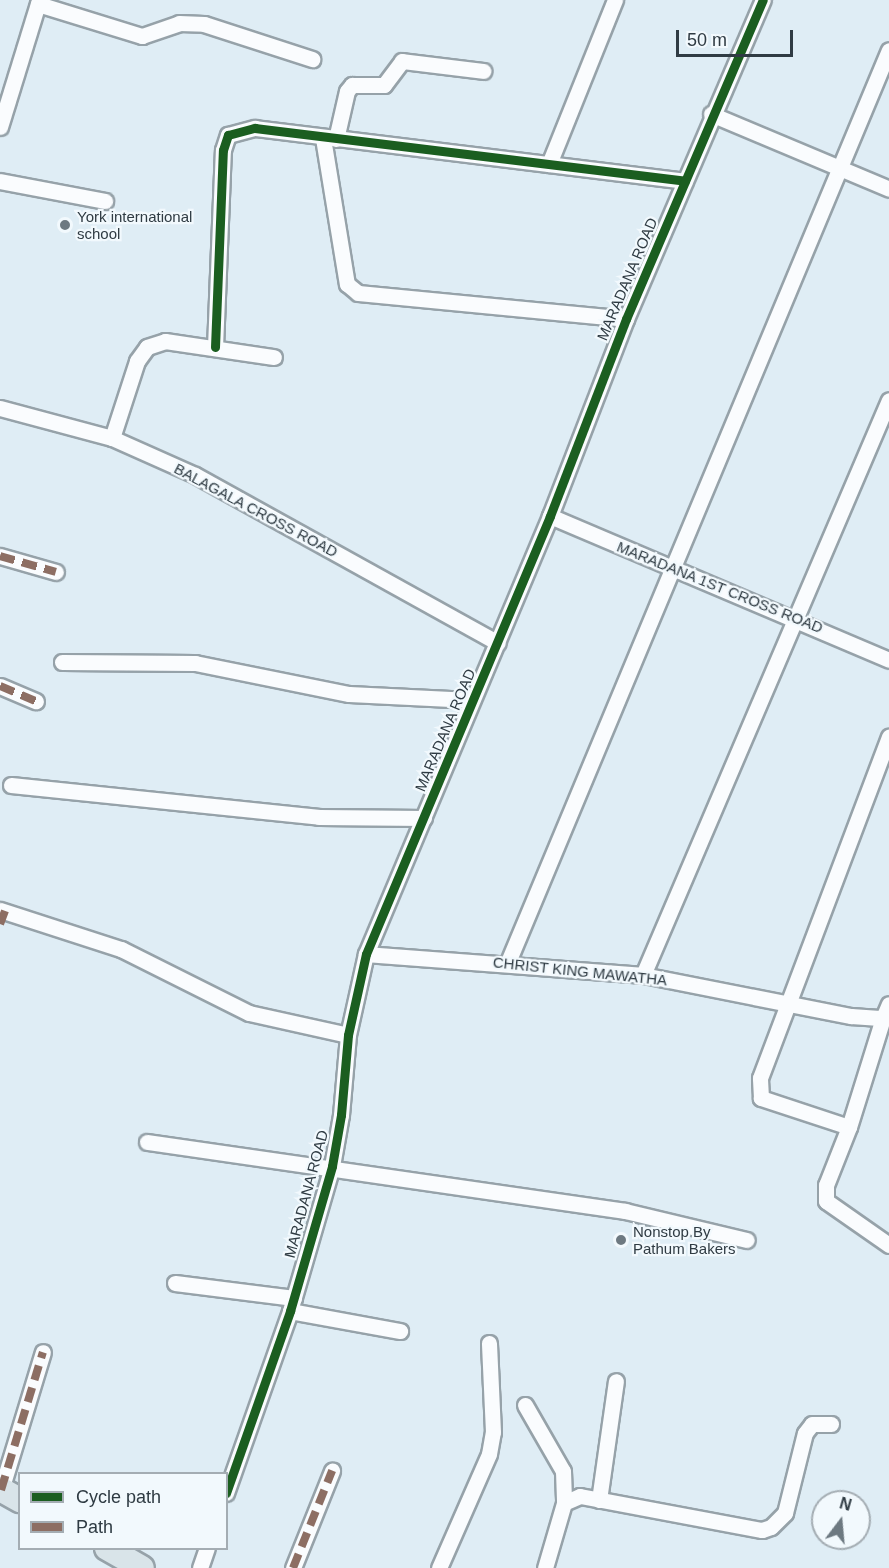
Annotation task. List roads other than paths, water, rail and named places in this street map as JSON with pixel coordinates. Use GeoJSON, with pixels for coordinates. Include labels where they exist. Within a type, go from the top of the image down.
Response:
{"type":"FeatureCollection","features":[{"type":"Feature","properties":{"kind":"main road"},"geometry":{"type":"LineString","coordinates":[[110,1550],[142,1568]]}},
{"type":"Feature","properties":{"kind":"street"},"geometry":{"type":"LineString","coordinates":[[549,164],[615,0]]}},
{"type":"Feature","properties":{"kind":"street","name":"MARADANA ROAD"},"geometry":{"type":"LineString","coordinates":[[228,1487],[292,1305],[332,1166],[341,1115],[348,1035],[366,954],[471,700],[498,644],[626,319],[711,114],[763,0]]}},
{"type":"Feature","properties":{"kind":"street"},"geometry":{"type":"LineString","coordinates":[[0,127],[38,2],[142,36],[179,22],[204,24],[312,59]]}},
{"type":"Feature","properties":{"kind":"street"},"geometry":{"type":"LineString","coordinates":[[508,962],[889,50]]}},
{"type":"Feature","properties":{"kind":"street"},"geometry":{"type":"LineString","coordinates":[[483,71],[402,61],[384,85],[352,85],[347,91],[330,138],[347,284],[358,293],[626,319]]}},
{"type":"Feature","properties":{"kind":"street"},"geometry":{"type":"LineString","coordinates":[[711,114],[889,189]]}},
{"type":"Feature","properties":{"kind":"street"},"geometry":{"type":"LineString","coordinates":[[215,347],[223,150],[228,135],[255,128],[685,181]]}},
{"type":"Feature","properties":{"kind":"street"},"geometry":{"type":"LineString","coordinates":[[0,181],[105,201]]}},
{"type":"Feature","properties":{"kind":"street"},"geometry":{"type":"LineString","coordinates":[[112,438],[136,361],[147,347],[165,341],[274,357]]}},
{"type":"Feature","properties":{"kind":"street"},"geometry":{"type":"LineString","coordinates":[[643,975],[798,618],[889,400]]}},
{"type":"Feature","properties":{"kind":"street","name":"BALAGALA CROSS ROAD"},"geometry":{"type":"LineString","coordinates":[[0,408],[112,438],[195,475],[498,644]]}},
{"type":"Feature","properties":{"kind":"street","name":"MARADANA 1ST CROSS ROAD"},"geometry":{"type":"LineString","coordinates":[[550,516],[798,618],[889,660]]}},
{"type":"Feature","properties":{"kind":"street"},"geometry":{"type":"LineString","coordinates":[[0,556],[56,572]]}},
{"type":"Feature","properties":{"kind":"street"},"geometry":{"type":"LineString","coordinates":[[62,662],[195,663],[349,694],[471,700]]}},
{"type":"Feature","properties":{"kind":"street"},"geometry":{"type":"LineString","coordinates":[[0,686],[36,700]]}},
{"type":"Feature","properties":{"kind":"street"},"geometry":{"type":"LineString","coordinates":[[849,1127],[761,1098],[760,1078],[786,1002],[889,737]]}},
{"type":"Feature","properties":{"kind":"street"},"geometry":{"type":"LineString","coordinates":[[11,785],[319,817],[424,818]]}},
{"type":"Feature","properties":{"kind":"street"},"geometry":{"type":"LineString","coordinates":[[2,915],[121,949],[249,1013],[348,1035]]}},
{"type":"Feature","properties":{"kind":"street","name":"CHRIST KING MAWATHA"},"geometry":{"type":"LineString","coordinates":[[366,954],[508,962],[643,975],[851,1016],[886,1011]]}},
{"type":"Feature","properties":{"kind":"street"},"geometry":{"type":"LineString","coordinates":[[886,1011],[849,1127],[826,1185],[826,1201],[889,1245]]}},
{"type":"Feature","properties":{"kind":"street"},"geometry":{"type":"LineString","coordinates":[[147,1142],[332,1166],[625,1210],[747,1240]]}},
{"type":"Feature","properties":{"kind":"street"},"geometry":{"type":"LineString","coordinates":[[175,1283],[292,1305],[400,1331]]}},
{"type":"Feature","properties":{"kind":"street"},"geometry":{"type":"LineString","coordinates":[[439,1568],[489,1454],[493,1432],[489,1343]]}},
{"type":"Feature","properties":{"kind":"street"},"geometry":{"type":"LineString","coordinates":[[7,1493],[44,1352]]}},
{"type":"Feature","properties":{"kind":"street"},"geometry":{"type":"LineString","coordinates":[[599,1500],[616,1381]]}},
{"type":"Feature","properties":{"kind":"street"},"geometry":{"type":"LineString","coordinates":[[525,1405],[563,1471],[564,1503],[545,1568]]}},
{"type":"Feature","properties":{"kind":"street"},"geometry":{"type":"LineString","coordinates":[[564,1503],[580,1496],[762,1530],[771,1527],[785,1513],[805,1433],[812,1424],[831,1424]]}},
{"type":"Feature","properties":{"kind":"street"},"geometry":{"type":"LineString","coordinates":[[293,1568],[332,1470]]}},
{"type":"Feature","properties":{"kind":"street"},"geometry":{"type":"LineString","coordinates":[[200,1568],[206,1550]]}},
{"type":"Feature","properties":{"kind":"place","name":"York international school"},"geometry":{"type":"Point","coordinates":[65,225]}},
{"type":"Feature","properties":{"kind":"place","name":"Nonstop By Pathum Bakers"},"geometry":{"type":"Point","coordinates":[621,1240]}}]}
